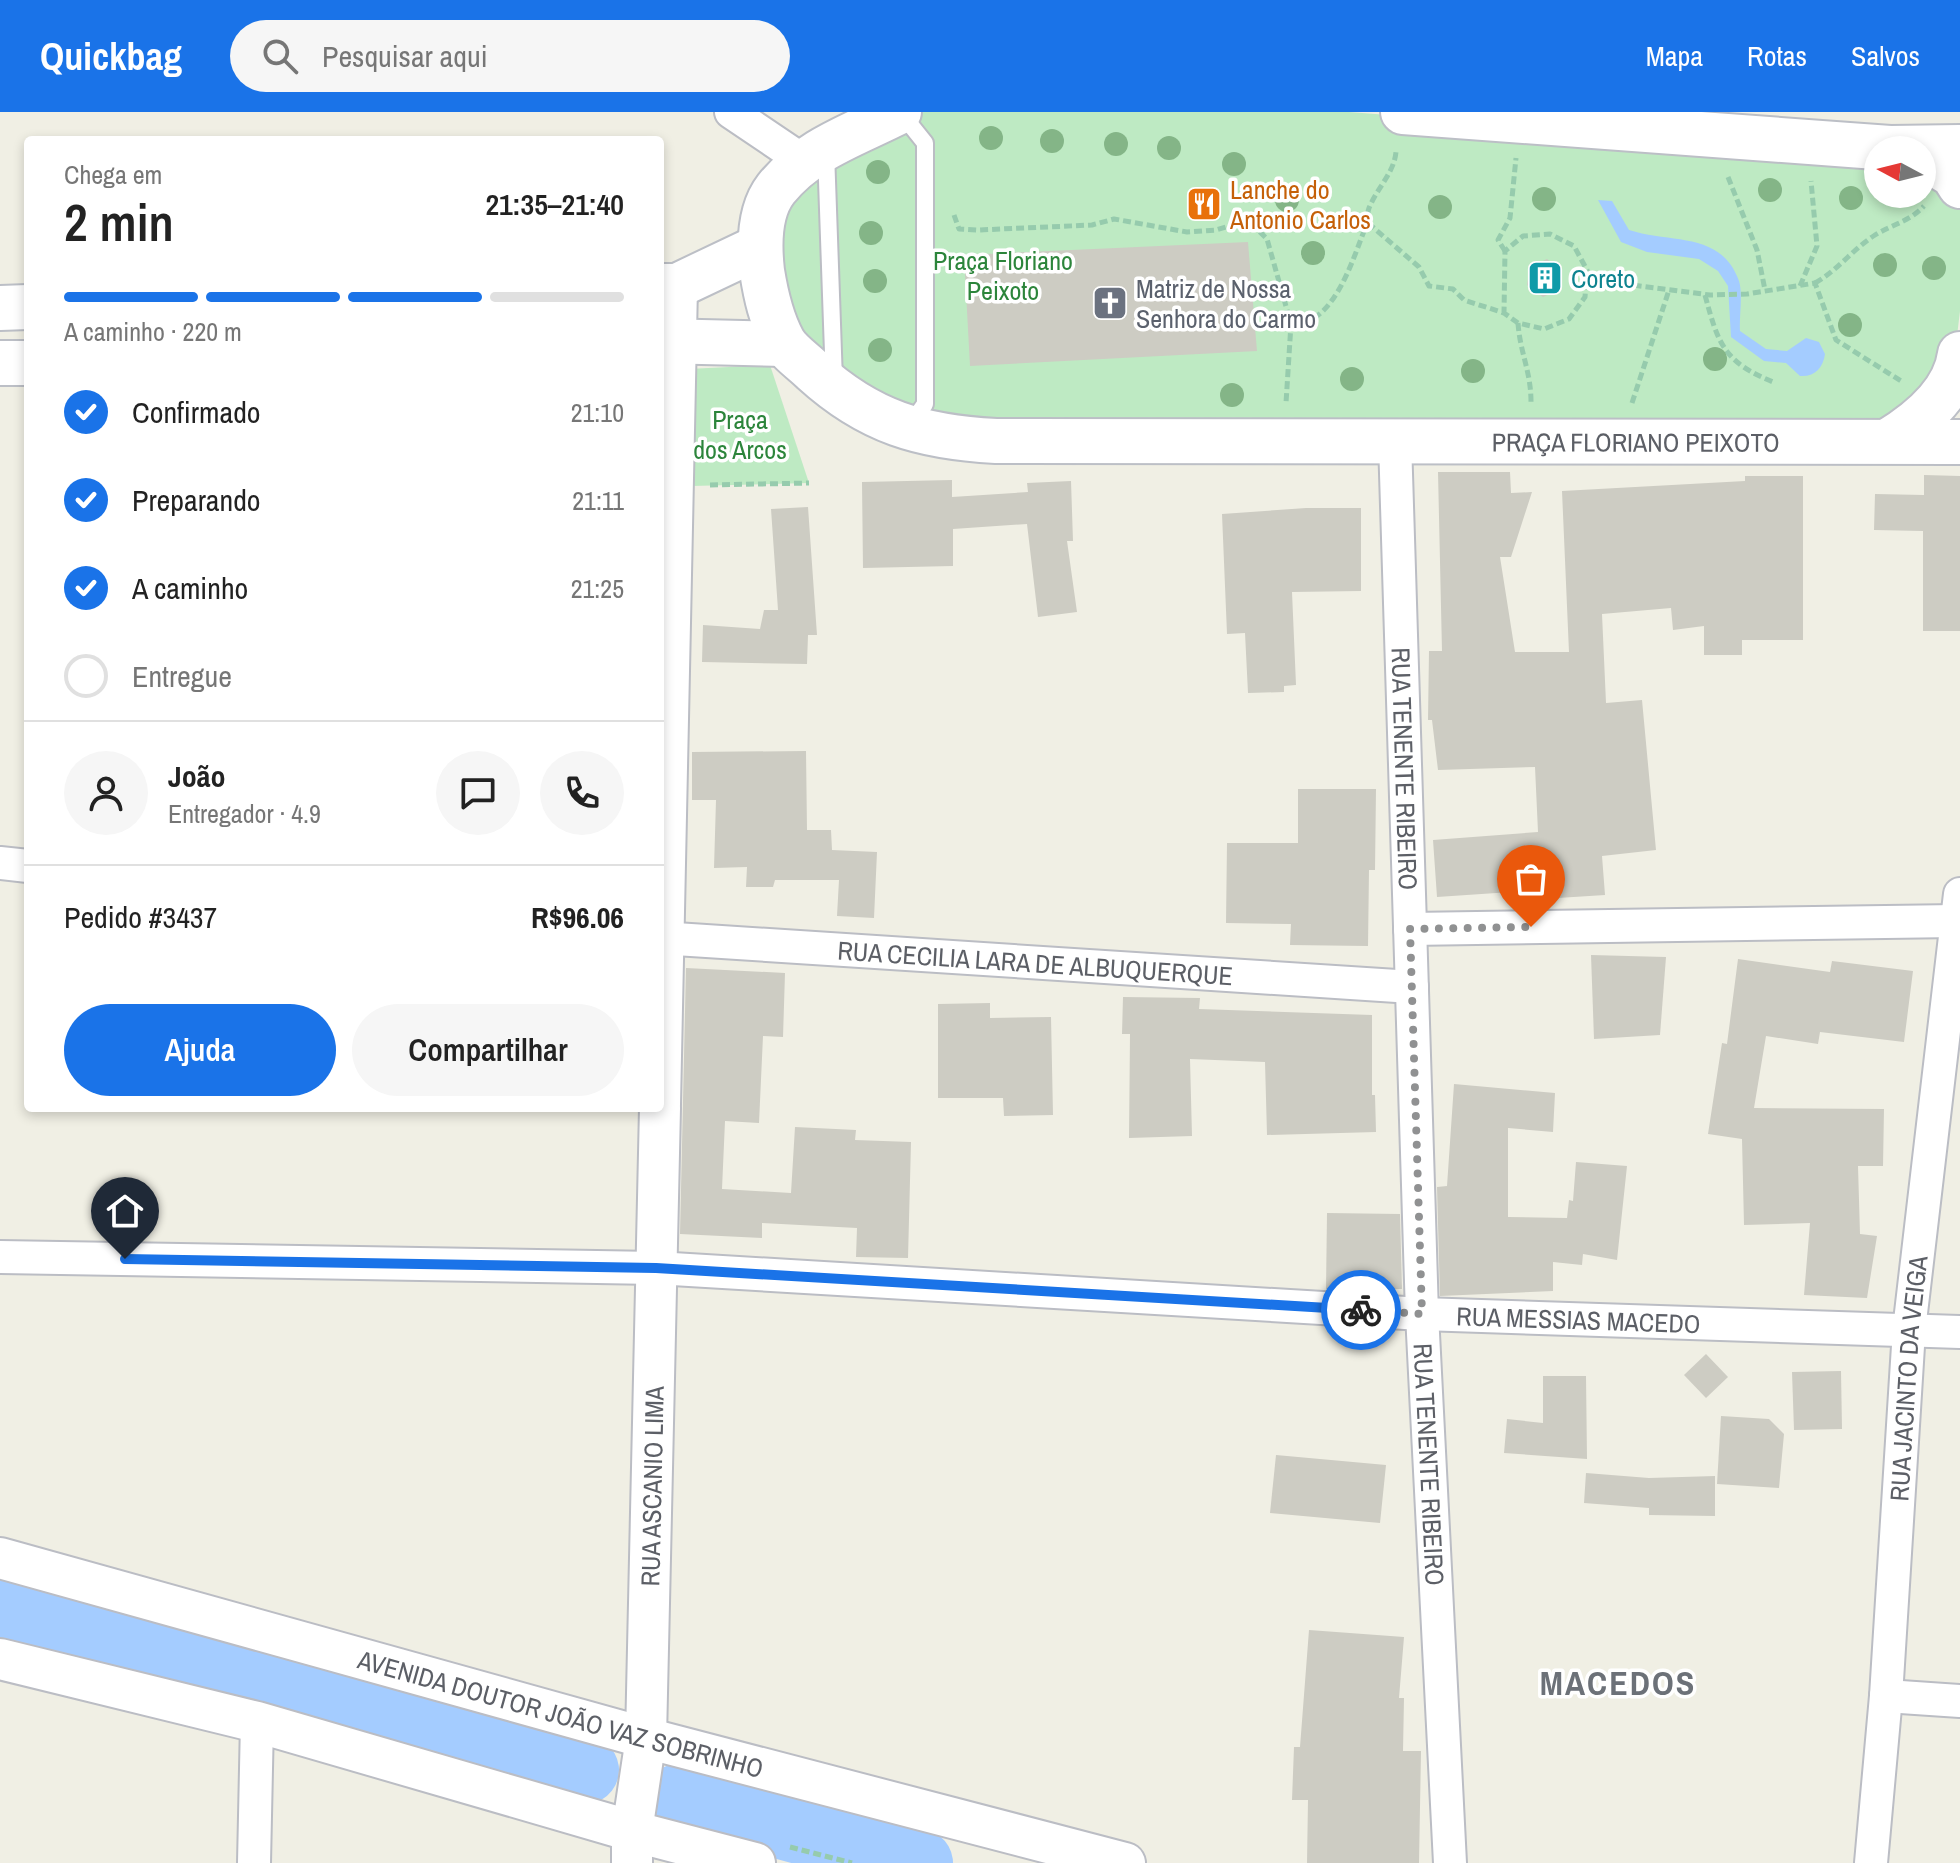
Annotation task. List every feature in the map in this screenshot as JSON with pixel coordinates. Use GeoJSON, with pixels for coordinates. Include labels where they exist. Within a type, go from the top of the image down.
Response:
{"type":"FeatureCollection","features":[{"type":"Feature","properties":{"kind":"main road","name":"PRAÇA FLORIANO PEIXOTO"},"geometry":{"type":"LineString","coordinates":[[900,112],[814,153],[773,192],[763,218],[759,247],[768,305],[784,344],[834,389],[866,410],[907,429],[952,439],[996,441],[1960,442]]}},
{"type":"Feature","properties":{"kind":"main road"},"geometry":{"type":"LineString","coordinates":[[1400,125],[1518,120],[1816,143],[1864,150]]}},
{"type":"Feature","properties":{"kind":"main road"},"geometry":{"type":"LineString","coordinates":[[669,286],[759,247]]}},
{"type":"Feature","properties":{"kind":"main road"},"geometry":{"type":"LineString","coordinates":[[0,308],[24,307]]}},
{"type":"Feature","properties":{"kind":"main road"},"geometry":{"type":"LineString","coordinates":[[668,341],[784,344]]}},
{"type":"Feature","properties":{"kind":"main road"},"geometry":{"type":"LineString","coordinates":[[1888,441],[1930,409],[1947,387],[1960,354]]}},
{"type":"Feature","properties":{"kind":"main road"},"geometry":{"type":"LineString","coordinates":[[0,363],[24,363]]}},
{"type":"Feature","properties":{"kind":"street"},"geometry":{"type":"LineString","coordinates":[[731,112],[814,153]]}},
{"type":"Feature","properties":{"kind":"street","name":"RUA ASCANIO LIMA"},"geometry":{"type":"LineString","coordinates":[[664,863],[674,486],[669,286]]}},
{"type":"Feature","properties":{"kind":"street","name":"RUA TENENTE RIBEIRO"},"geometry":{"type":"LineString","coordinates":[[1395,441],[1422,1314],[1450,1863]]}},
{"type":"Feature","properties":{"kind":"street"},"geometry":{"type":"LineString","coordinates":[[0,863],[24,866]]}},
{"type":"Feature","properties":{"kind":"street"},"geometry":{"type":"LineString","coordinates":[[1410,929],[1958,907]]}},
{"type":"Feature","properties":{"kind":"street","name":"RUA JACINTO DA VEIGA"},"geometry":{"type":"LineString","coordinates":[[1871,1863],[1886,1696],[1909,1330],[1958,907]]}},
{"type":"Feature","properties":{"kind":"street","name":"RUA CECILIA LARA DE ALBUQUERQUE"},"geometry":{"type":"LineString","coordinates":[[664,938],[1412,987]]}},
{"type":"Feature","properties":{"kind":"street","name":"RUA ASCANIO LIMA"},"geometry":{"type":"LineString","coordinates":[[632,1847],[646,1738],[660,1112]]}},
{"type":"Feature","properties":{"kind":"street","name":"RUA MESSIAS MACEDO"},"geometry":{"type":"LineString","coordinates":[[0,1257],[656,1268],[1422,1314],[1960,1332]]}},
{"type":"Feature","properties":{"kind":"street","name":"AVENIDA DOUTOR JOÃO VAZ SOBRINHO"},"geometry":{"type":"LineString","coordinates":[[0,1558],[646,1738],[1125,1863]]}},
{"type":"Feature","properties":{"kind":"street"},"geometry":{"type":"LineString","coordinates":[[0,1659],[257,1722],[632,1847],[755,1863]]}},
{"type":"Feature","properties":{"kind":"street"},"geometry":{"type":"LineString","coordinates":[[1886,1696],[1960,1701]]}},
{"type":"Feature","properties":{"kind":"street"},"geometry":{"type":"LineString","coordinates":[[254,1863],[257,1722]]}},
{"type":"Feature","properties":{"kind":"lane"},"geometry":{"type":"LineString","coordinates":[[900,112],[925,143],[925,404],[907,429]]}},
{"type":"Feature","properties":{"kind":"lane"},"geometry":{"type":"LineString","coordinates":[[814,153],[834,389]]}},
{"type":"Feature","properties":{"kind":"path"},"geometry":{"type":"LineString","coordinates":[[1504,313],[1505,251],[1498,240],[1510,218],[1514,199],[1518,120]]}},
{"type":"Feature","properties":{"kind":"path"},"geometry":{"type":"LineString","coordinates":[[1291,324],[1303,325],[1325,310],[1342,281],[1368,223],[1369,208],[1395,165],[1400,125]]}},
{"type":"Feature","properties":{"kind":"path"},"geometry":{"type":"LineString","coordinates":[[1722,136],[1728,177],[1757,250],[1765,290]]}},
{"type":"Feature","properties":{"kind":"path"},"geometry":{"type":"LineString","coordinates":[[1800,287],[1817,246],[1811,183],[1816,143]]}},
{"type":"Feature","properties":{"kind":"path"},"geometry":{"type":"LineString","coordinates":[[1586,279],[1707,295],[1747,294],[1800,287],[1815,283],[1837,270],[1874,236],[1912,219],[1915,208]]}},
{"type":"Feature","properties":{"kind":"path"},"geometry":{"type":"LineString","coordinates":[[952,210],[959,229],[978,230],[1092,225],[1114,219],[1187,232],[1216,230],[1248,220],[1267,239],[1291,324],[1283,440]]}},
{"type":"Feature","properties":{"kind":"path"},"geometry":{"type":"LineString","coordinates":[[1368,223],[1419,267],[1429,286],[1453,289],[1464,300],[1504,313],[1518,323],[1544,329],[1569,319],[1585,297],[1587,270],[1574,246],[1550,234],[1523,236],[1505,251]]}},
{"type":"Feature","properties":{"kind":"path"},"geometry":{"type":"LineString","coordinates":[[1815,283],[1836,340],[1899,379],[1930,409]]}},
{"type":"Feature","properties":{"kind":"path"},"geometry":{"type":"LineString","coordinates":[[1623,443],[1637,382],[1669,290]]}},
{"type":"Feature","properties":{"kind":"path"},"geometry":{"type":"LineString","coordinates":[[1707,295],[1725,353],[1747,371],[1773,382]]}},
{"type":"Feature","properties":{"kind":"path"},"geometry":{"type":"LineString","coordinates":[[1518,323],[1519,345],[1531,372],[1532,443]]}},
{"type":"Feature","properties":{"kind":"path"},"geometry":{"type":"LineString","coordinates":[[674,486],[809,483]]}},
{"type":"Feature","properties":{"kind":"green space","name":"Praça Floriano Peixoto"},"geometry":{"type":"Polygon","coordinates":[[[915,112],[1349,112],[1864,151],[1864,208],[1936,208],[1936,176],[1960,198],[1960,311],[1954,361],[1907,424],[998,437],[837,386],[832,149],[915,112]]]}},
{"type":"Feature","properties":{"kind":"green space"},"geometry":{"type":"Polygon","coordinates":[[[822,153],[830,382],[787,342],[775,195],[822,153]]]}},
{"type":"Feature","properties":{"kind":"green space","name":"Praça dos Arcos"},"geometry":{"type":"Polygon","coordinates":[[[770,365],[809,483],[691,486],[688,369],[770,365]]]}},
{"type":"Feature","properties":{"kind":"water"},"geometry":{"type":"Polygon","coordinates":[[[1598,200],[1612,201],[1629,230],[1694,242],[1720,254],[1731,265],[1739,281],[1740,331],[1766,349],[1787,351],[1806,338],[1819,342],[1825,354],[1820,367],[1810,375],[1800,376],[1786,363],[1764,361],[1731,337],[1728,286],[1718,271],[1699,259],[1647,252],[1621,242],[1598,200]]]}},
{"type":"Feature","properties":{"kind":"building","name":"Matriz de Nossa Senhora do Carmo"},"geometry":{"type":"Polygon","coordinates":[[[1248,242],[1257,351],[970,366],[964,255],[1248,242]]]}},
{"type":"Feature","properties":{"kind":"building","name":"Coreto"},"geometry":{"type":"Polygon","coordinates":[[[1547,259],[1562,271],[1560,289],[1543,297],[1527,285],[1530,267],[1547,259]]]}},
{"type":"Feature","properties":{"kind":"building"},"geometry":{"type":"Polygon","coordinates":[[[1438,472],[1510,472],[1511,493],[1532,492],[1511,557],[1500,557],[1515,652],[1569,652],[1562,491],[1745,481],[1745,476],[1803,476],[1803,640],[1742,640],[1742,655],[1704,655],[1704,626],[1673,630],[1671,608],[1602,614],[1606,703],[1642,700],[1656,850],[1602,856],[1605,895],[1542,899],[1542,890],[1437,897],[1433,840],[1538,832],[1535,767],[1438,770],[1432,720],[1428,720],[1429,651],[1442,651],[1438,472]]]}},
{"type":"Feature","properties":{"kind":"building"},"geometry":{"type":"Polygon","coordinates":[[[1924,475],[1960,476],[1960,631],[1923,631],[1923,531],[1874,530],[1875,494],[1924,495],[1924,475]]]}},
{"type":"Feature","properties":{"kind":"building"},"geometry":{"type":"Polygon","coordinates":[[[952,480],[952,497],[1028,492],[1027,483],[1071,481],[1073,541],[1067,541],[1077,612],[1038,617],[1027,524],[953,529],[953,566],[863,568],[862,482],[952,480]]]}},
{"type":"Feature","properties":{"kind":"building"},"geometry":{"type":"Polygon","coordinates":[[[808,507],[817,635],[808,635],[807,664],[702,662],[703,625],[760,629],[764,610],[778,610],[771,509],[808,507]]]}},
{"type":"Feature","properties":{"kind":"building"},"geometry":{"type":"Polygon","coordinates":[[[1361,508],[1361,591],[1292,592],[1296,685],[1284,686],[1284,692],[1248,693],[1245,633],[1227,634],[1222,514],[1361,508]]]}},
{"type":"Feature","properties":{"kind":"building"},"geometry":{"type":"Polygon","coordinates":[[[806,751],[807,830],[831,830],[832,850],[877,852],[874,918],[837,916],[839,880],[775,880],[773,887],[746,887],[747,867],[714,868],[716,800],[692,800],[692,752],[806,751]]]}},
{"type":"Feature","properties":{"kind":"building"},"geometry":{"type":"Polygon","coordinates":[[[1298,789],[1376,789],[1375,870],[1369,870],[1368,946],[1290,945],[1291,924],[1226,923],[1227,843],[1298,843],[1298,789]]]}},
{"type":"Feature","properties":{"kind":"building"},"geometry":{"type":"Polygon","coordinates":[[[1591,955],[1666,957],[1660,1035],[1594,1039],[1591,955]]]}},
{"type":"Feature","properties":{"kind":"building"},"geometry":{"type":"Polygon","coordinates":[[[1738,959],[1830,972],[1832,961],[1913,971],[1904,1042],[1820,1032],[1818,1044],[1766,1036],[1754,1108],[1884,1109],[1883,1166],[1858,1166],[1860,1234],[1877,1236],[1867,1298],[1804,1295],[1810,1223],[1744,1225],[1742,1139],[1708,1134],[1722,1043],[1727,1044],[1738,959]]]}},
{"type":"Feature","properties":{"kind":"building"},"geometry":{"type":"Polygon","coordinates":[[[686,968],[785,973],[783,1037],[763,1036],[759,1123],[725,1121],[722,1189],[791,1193],[795,1127],[856,1130],[855,1140],[911,1142],[908,1258],[856,1257],[857,1228],[762,1223],[762,1238],[680,1234],[686,968]]]}},
{"type":"Feature","properties":{"kind":"building"},"geometry":{"type":"Polygon","coordinates":[[[1123,997],[1200,998],[1199,1009],[1372,1015],[1372,1095],[1375,1095],[1376,1132],[1267,1135],[1265,1062],[1190,1059],[1192,1136],[1129,1138],[1130,1034],[1122,1034],[1123,997]]]}},
{"type":"Feature","properties":{"kind":"building"},"geometry":{"type":"Polygon","coordinates":[[[990,1003],[990,1018],[1051,1017],[1053,1115],[1004,1116],[1003,1098],[938,1098],[938,1004],[990,1003]]]}},
{"type":"Feature","properties":{"kind":"building"},"geometry":{"type":"Polygon","coordinates":[[[1454,1084],[1555,1093],[1553,1132],[1508,1128],[1508,1217],[1567,1218],[1569,1200],[1573,1201],[1576,1162],[1627,1166],[1617,1260],[1583,1254],[1582,1265],[1553,1262],[1553,1291],[1440,1296],[1437,1187],[1447,1186],[1454,1084]]]}},
{"type":"Feature","properties":{"kind":"building"},"geometry":{"type":"Polygon","coordinates":[[[1327,1213],[1400,1214],[1402,1289],[1326,1289],[1327,1213]]]}},
{"type":"Feature","properties":{"kind":"building"},"geometry":{"type":"Polygon","coordinates":[[[1706,1354],[1728,1377],[1706,1398],[1684,1375],[1706,1354]]]}},
{"type":"Feature","properties":{"kind":"building"},"geometry":{"type":"Polygon","coordinates":[[[1841,1371],[1842,1429],[1794,1430],[1792,1372],[1841,1371]]]}},
{"type":"Feature","properties":{"kind":"building"},"geometry":{"type":"Polygon","coordinates":[[[1543,1376],[1586,1376],[1587,1459],[1504,1453],[1507,1419],[1543,1423],[1543,1376]]]}},
{"type":"Feature","properties":{"kind":"building"},"geometry":{"type":"Polygon","coordinates":[[[1721,1416],[1769,1419],[1784,1434],[1779,1488],[1717,1484],[1721,1416]]]}},
{"type":"Feature","properties":{"kind":"building"},"geometry":{"type":"Polygon","coordinates":[[[1276,1455],[1386,1465],[1380,1523],[1270,1513],[1276,1455]]]}},
{"type":"Feature","properties":{"kind":"building"},"geometry":{"type":"Polygon","coordinates":[[[1586,1473],[1649,1478],[1715,1476],[1715,1516],[1649,1515],[1649,1508],[1584,1503],[1586,1473]]]}},
{"type":"Feature","properties":{"kind":"building"},"geometry":{"type":"Polygon","coordinates":[[[1309,1630],[1404,1637],[1399,1698],[1404,1698],[1403,1751],[1421,1751],[1419,1863],[1307,1863],[1308,1800],[1292,1800],[1294,1747],[1300,1747],[1309,1630]]]}},
{"type":"Feature","properties":{"kind":"waterway"},"geometry":{"type":"LineString","coordinates":[[0,1610],[585,1770]]}},
{"type":"Feature","properties":{"kind":"waterway"},"geometry":{"type":"LineString","coordinates":[[680,1797],[919,1863]]}},
{"type":"Feature","properties":{"kind":"way so far"},"geometry":{"type":"LineString","coordinates":[[1361,1310],[1422,1314],[1410,929],[1531,927]]}},
{"type":"Feature","properties":{"kind":"place","name":"Lanche do Antonio Carlos"},"geometry":{"type":"Point","coordinates":[1204,204]}},
{"type":"Feature","properties":{"kind":"place","name":"Coreto"},"geometry":{"type":"Point","coordinates":[1545,278]}},
{"type":"Feature","properties":{"kind":"place","name":"Matriz de Nossa Senhora do Carmo"},"geometry":{"type":"Point","coordinates":[1110,303]}},
{"type":"Feature","properties":{"kind":"district","name":"MACEDOS"},"geometry":{"type":"Point","coordinates":[1618,1683]}},
{"type":"Feature","properties":{"kind":"route"},"geometry":{"type":"LineString","coordinates":[[125,1259],[656,1268],[1361,1310]]}}]}
